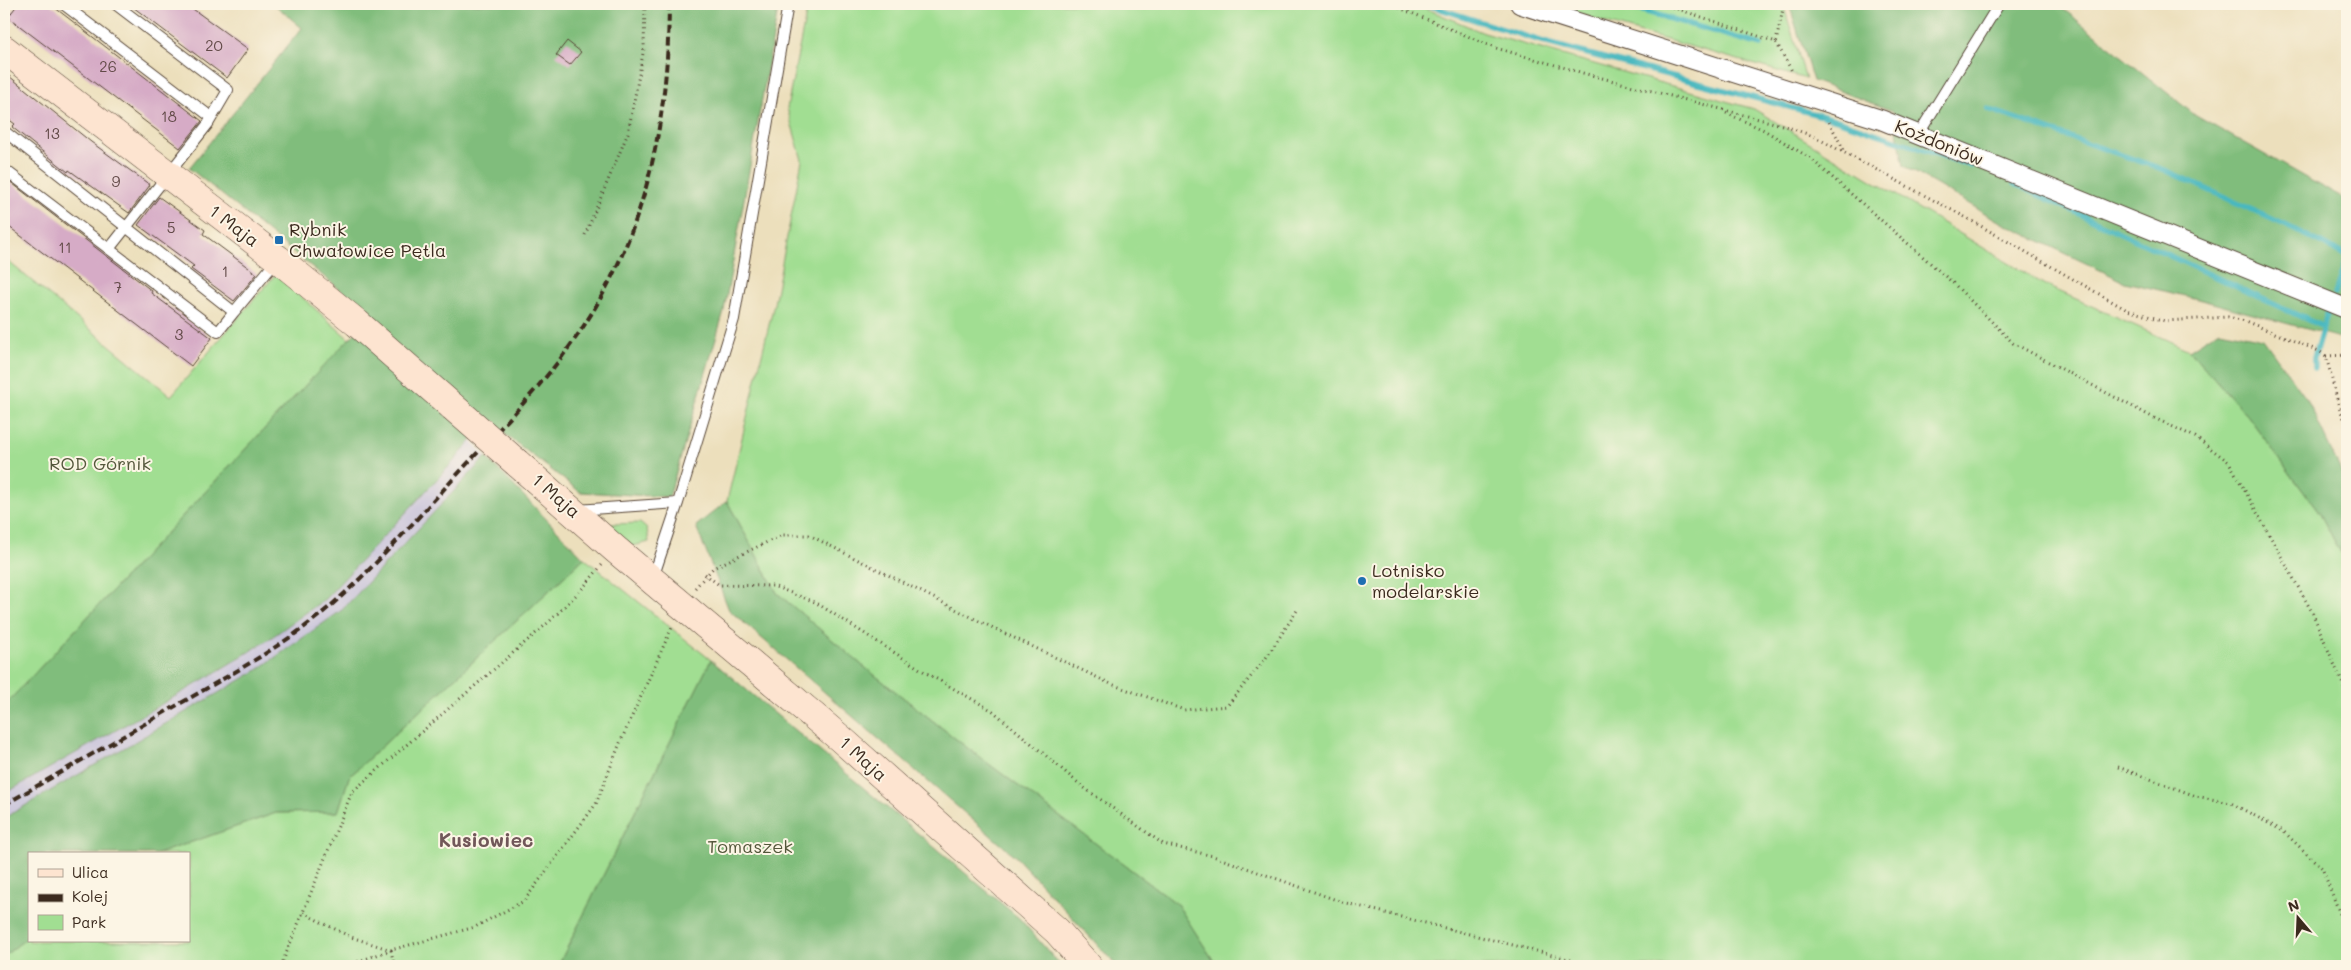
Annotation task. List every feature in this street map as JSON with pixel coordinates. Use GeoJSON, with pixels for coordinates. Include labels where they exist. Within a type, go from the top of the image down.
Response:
{"type":"FeatureCollection","features":[{"type":"Feature","properties":{"kind":"main road","name":"1 Maja"},"geometry":{"type":"LineString","coordinates":[[4,49],[278,259],[357,322],[573,510],[615,549],[683,604],[841,739],[1057,932],[1088,966]]}},
{"type":"Feature","properties":{"kind":"street","name":"Kożdoniów"},"geometry":{"type":"LineString","coordinates":[[1520,4],[1882,120],[2347,309]]}},
{"type":"Feature","properties":{"kind":"lane"},"geometry":{"type":"LineString","coordinates":[[63,4],[211,118]]}},
{"type":"Feature","properties":{"kind":"lane"},"geometry":{"type":"LineString","coordinates":[[109,249],[168,176],[211,118],[228,90],[115,4]]}},
{"type":"Feature","properties":{"kind":"lane"},"geometry":{"type":"LineString","coordinates":[[653,579],[734,318],[788,4]]}},
{"type":"Feature","properties":{"kind":"lane"},"geometry":{"type":"LineString","coordinates":[[1918,135],[1998,4]]}},
{"type":"Feature","properties":{"kind":"lane"},"geometry":{"type":"LineString","coordinates":[[4,131],[234,312]]}},
{"type":"Feature","properties":{"kind":"lane"},"geometry":{"type":"LineString","coordinates":[[4,169],[218,332],[278,259]]}},
{"type":"Feature","properties":{"kind":"lane"},"geometry":{"type":"LineString","coordinates":[[573,510],[678,503]]}},
{"type":"Feature","properties":{"kind":"path"},"geometry":{"type":"LineString","coordinates":[[585,235],[628,133],[644,48],[645,4]]}},
{"type":"Feature","properties":{"kind":"path"},"geometry":{"type":"LineString","coordinates":[[1390,4],[1496,48],[1718,110],[1782,125],[1813,136],[1965,217],[2128,310],[2165,321],[2228,317],[2245,320],[2319,351],[2326,356],[2347,355]]}},
{"type":"Feature","properties":{"kind":"path"},"geometry":{"type":"LineString","coordinates":[[1663,4],[1776,42]]}},
{"type":"Feature","properties":{"kind":"path"},"geometry":{"type":"LineString","coordinates":[[1784,4],[1776,42],[1806,96]]}},
{"type":"Feature","properties":{"kind":"path"},"geometry":{"type":"LineString","coordinates":[[1718,110],[1764,130],[1810,158],[1953,283],[2013,342],[2152,417],[2195,437],[2229,462],[2312,612],[2347,694]]}},
{"type":"Feature","properties":{"kind":"path"},"geometry":{"type":"LineString","coordinates":[[2326,356],[2339,407],[2347,425]]}},
{"type":"Feature","properties":{"kind":"path"},"geometry":{"type":"LineString","coordinates":[[345,966],[391,950],[475,927],[524,901],[596,804],[620,743],[683,604],[705,574],[713,568],[782,535],[809,535],[983,623],[1111,684],[1184,710],[1227,706],[1266,658],[1298,609]]}},
{"type":"Feature","properties":{"kind":"path"},"geometry":{"type":"LineString","coordinates":[[281,966],[352,792],[550,621],[582,589],[615,549]]}},
{"type":"Feature","properties":{"kind":"path"},"geometry":{"type":"LineString","coordinates":[[705,574],[719,585],[773,586],[815,602],[928,674],[993,711],[1083,787],[1163,844],[1213,856],[1342,902],[1568,959],[1587,966]]}},
{"type":"Feature","properties":{"kind":"path"},"geometry":{"type":"LineString","coordinates":[[2118,767],[2196,796],[2231,804],[2283,831],[2322,868],[2347,932]]}},
{"type":"Feature","properties":{"kind":"path"},"geometry":{"type":"LineString","coordinates":[[303,912],[351,938],[391,950]]}},
{"type":"Feature","properties":{"kind":"path"},"geometry":{"type":"LineString","coordinates":[[391,950],[394,966]]}},
{"type":"Feature","properties":{"kind":"shaded area"},"geometry":{"type":"Polygon","coordinates":[[[471,441],[486,457],[342,610],[257,671],[4,818],[4,794],[195,685],[265,642],[325,599],[471,441]]]}},
{"type":"Feature","properties":{"kind":"green space"},"geometry":{"type":"Polygon","coordinates":[[[274,4],[779,4],[724,311],[669,497],[580,492],[488,421],[454,461],[325,599],[265,642],[195,685],[4,794],[4,706],[349,339],[373,316],[189,168],[302,28],[274,4]]]}},
{"type":"Feature","properties":{"kind":"green space"},"geometry":{"type":"Polygon","coordinates":[[[808,4],[1415,4],[1484,33],[1754,109],[2045,285],[2189,350],[2248,416],[2320,514],[2347,564],[2347,966],[1217,966],[1177,904],[970,750],[863,666],[777,593],[727,501],[774,304],[802,160],[787,108],[808,4]]]}},
{"type":"Feature","properties":{"kind":"green space"},"geometry":{"type":"Polygon","coordinates":[[[1549,4],[1783,4],[1806,79],[1610,24],[1549,4]]]}},
{"type":"Feature","properties":{"kind":"green space"},"geometry":{"type":"Polygon","coordinates":[[[1789,4],[2062,4],[2062,8],[2196,116],[2347,201],[2347,340],[2198,299],[2125,282],[2002,223],[1904,166],[1893,111],[1813,81],[1789,4]]]}},
{"type":"Feature","properties":{"kind":"green space","name":"ROD Górnik"},"geometry":{"type":"Polygon","coordinates":[[[4,258],[171,396],[276,274],[349,339],[4,706],[4,258]]]}},
{"type":"Feature","properties":{"kind":"green space"},"geometry":{"type":"Polygon","coordinates":[[[2220,330],[2263,339],[2308,401],[2347,484],[2347,564],[2320,514],[2248,416],[2189,350],[2220,330]]]}},
{"type":"Feature","properties":{"kind":"green space"},"geometry":{"type":"Polygon","coordinates":[[[486,457],[584,558],[349,777],[338,812],[276,813],[163,852],[28,852],[28,937],[4,956],[4,818],[256,671],[342,610],[486,457]]]}},
{"type":"Feature","properties":{"kind":"green space"},"geometry":{"type":"Polygon","coordinates":[[[727,501],[777,593],[863,666],[970,750],[1177,904],[1217,966],[1117,966],[1017,858],[729,610],[696,526],[727,501]]]}},
{"type":"Feature","properties":{"kind":"green space"},"geometry":{"type":"Polygon","coordinates":[[[640,523],[647,529],[649,542],[629,547],[608,528],[612,524],[640,523]]]}},
{"type":"Feature","properties":{"kind":"green space"},"geometry":{"type":"Polygon","coordinates":[[[584,558],[711,660],[558,966],[4,966],[4,956],[28,937],[28,942],[190,942],[190,852],[163,852],[276,813],[338,812],[349,777],[584,558]]]}},
{"type":"Feature","properties":{"kind":"green space","name":"Tomaszek"},"geometry":{"type":"Polygon","coordinates":[[[711,660],[1020,919],[1061,966],[558,966],[711,660]]]}},
{"type":"Feature","properties":{"kind":"building"},"geometry":{"type":"Polygon","coordinates":[[[18,4],[50,4],[202,121],[180,148],[8,17],[18,4]]]}},
{"type":"Feature","properties":{"kind":"building"},"geometry":{"type":"Polygon","coordinates":[[[129,4],[186,4],[248,49],[227,78],[129,4]]]}},
{"type":"Feature","properties":{"kind":"building"},"geometry":{"type":"Polygon","coordinates":[[[567,41],[581,52],[570,65],[556,55],[567,41]]]}},
{"type":"Feature","properties":{"kind":"building"},"geometry":{"type":"Polygon","coordinates":[[[4,72],[91,142],[150,185],[129,213],[69,170],[68,172],[12,127],[15,124],[4,116],[4,72]]]}},
{"type":"Feature","properties":{"kind":"building"},"geometry":{"type":"Polygon","coordinates":[[[4,177],[152,291],[151,293],[212,338],[191,366],[4,223],[4,177]]]}},
{"type":"Feature","properties":{"kind":"building"},"geometry":{"type":"Polygon","coordinates":[[[159,197],[205,230],[203,234],[257,274],[234,301],[191,269],[194,266],[138,225],[159,197]]]}},
{"type":"Feature","properties":{"kind":"waterway"},"geometry":{"type":"LineString","coordinates":[[1425,4],[1547,43],[1834,119],[1971,166]]}},
{"type":"Feature","properties":{"kind":"waterway"},"geometry":{"type":"LineString","coordinates":[[1619,4],[1761,45]]}},
{"type":"Feature","properties":{"kind":"waterway"},"geometry":{"type":"LineString","coordinates":[[1988,109],[2165,170],[2285,225],[2347,256]]}},
{"type":"Feature","properties":{"kind":"waterway"},"geometry":{"type":"LineString","coordinates":[[2015,184],[2323,327],[2314,358],[2314,368]]}},
{"type":"Feature","properties":{"kind":"waterway"},"geometry":{"type":"LineString","coordinates":[[2335,293],[2347,257]]}},
{"type":"Feature","properties":{"kind":"waterway"},"geometry":{"type":"LineString","coordinates":[[2322,329],[2328,312]]}},
{"type":"Feature","properties":{"kind":"railway"},"geometry":{"type":"LineString","coordinates":[[4,805],[241,668],[285,641],[321,614],[381,558],[545,378],[572,343],[597,304],[618,264],[635,223],[648,181],[664,95],[668,50],[669,4]]}},
{"type":"Feature","properties":{"kind":"place","name":"Rybnik Chwałowice Pętla"},"geometry":{"type":"Point","coordinates":[279,240]}},
{"type":"Feature","properties":{"kind":"place","name":"Lotnisko modelarskie"},"geometry":{"type":"Point","coordinates":[1362,581]}},
{"type":"Feature","properties":{"kind":"district","name":"Kusiowiec"},"geometry":{"type":"Point","coordinates":[486,840]}}]}
